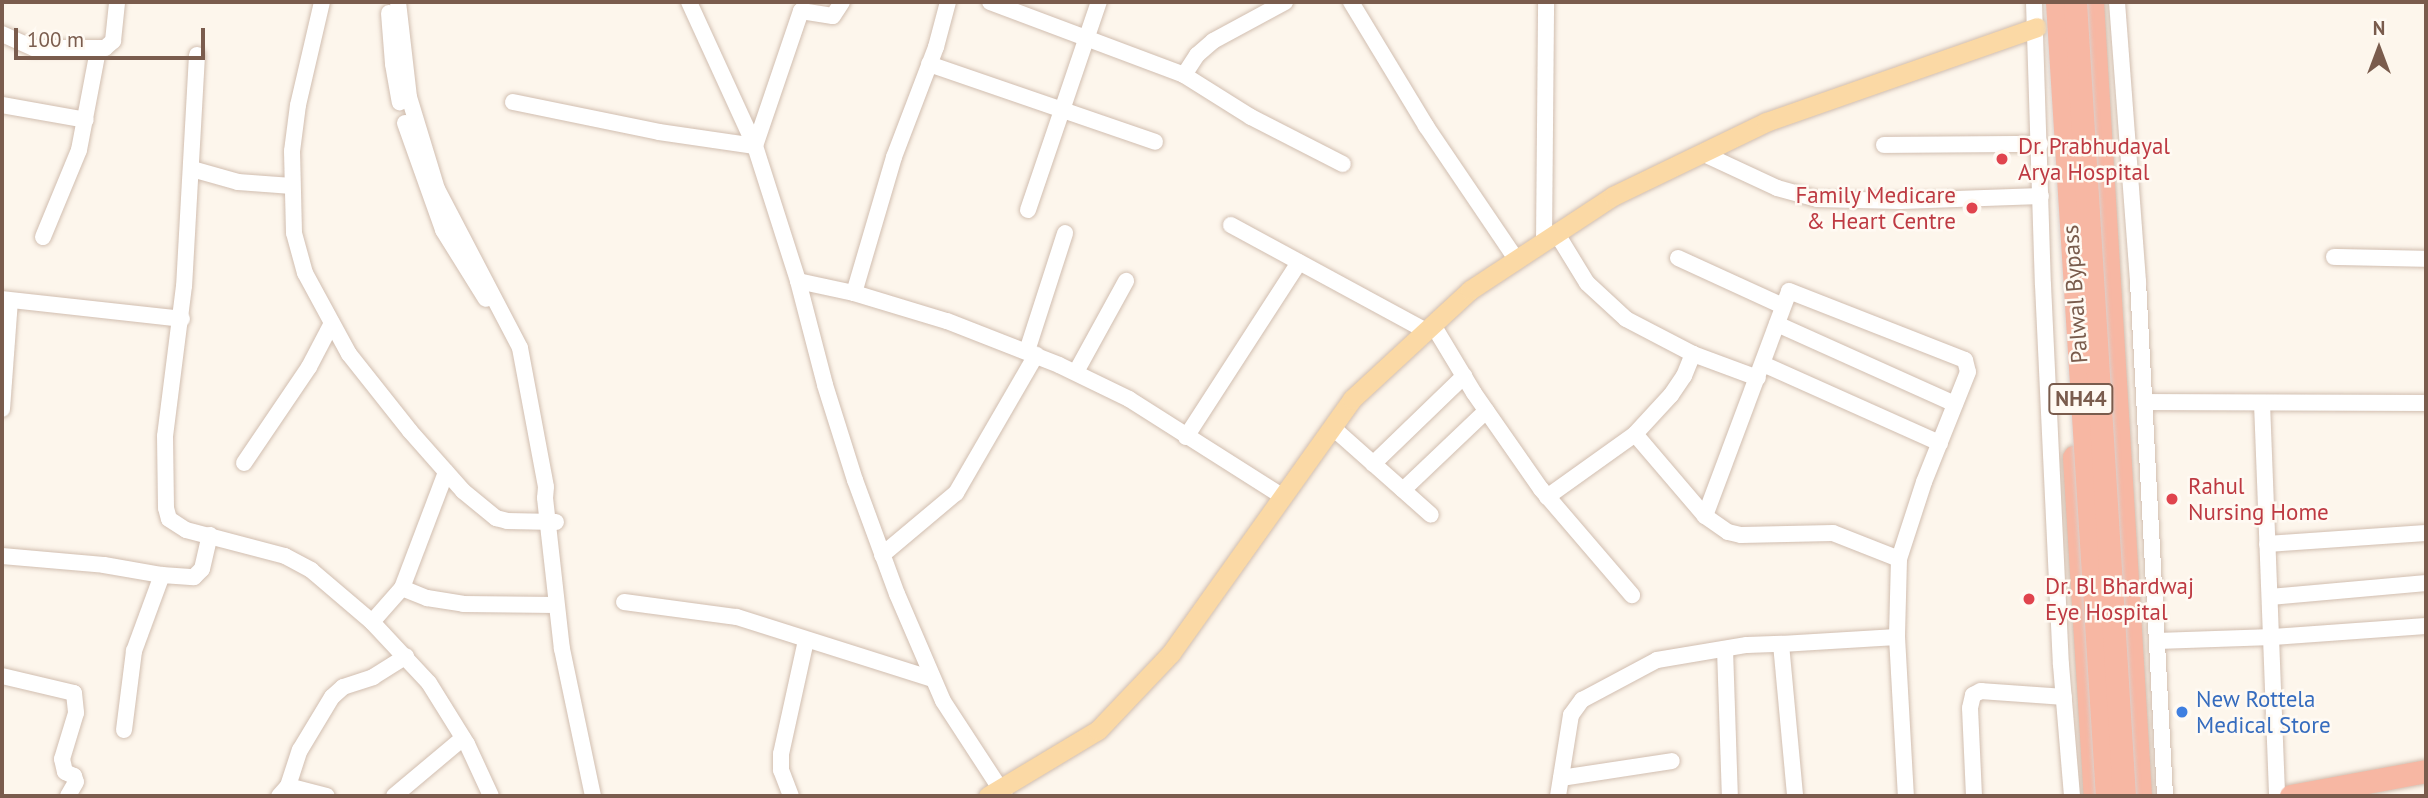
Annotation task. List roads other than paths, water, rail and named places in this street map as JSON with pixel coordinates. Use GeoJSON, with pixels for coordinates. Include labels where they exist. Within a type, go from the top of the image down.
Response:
{"type":"FeatureCollection","features":[{"type":"Feature","properties":{"kind":"highway"},"geometry":{"type":"LineString","coordinates":[[2091,3],[2140,796]]}},
{"type":"Feature","properties":{"kind":"highway","name":"Palwal Bypass"},"geometry":{"type":"LineString","coordinates":[[2091,3],[2124,796]]}},
{"type":"Feature","properties":{"kind":"highway"},"geometry":{"type":"LineString","coordinates":[[2050,14],[2095,796]]}},
{"type":"Feature","properties":{"kind":"highway","name":"Palwal Bypass"},"geometry":{"type":"LineString","coordinates":[[2050,14],[2107,796]]}},
{"type":"Feature","properties":{"kind":"highway"},"geometry":{"type":"LineString","coordinates":[[2291,796],[2426,771]]}},
{"type":"Feature","properties":{"kind":"main road"},"geometry":{"type":"LineString","coordinates":[[998,794],[1098,730],[1171,653],[1352,399],[1470,290],[1614,196],[1766,122],[2050,14]]}},
{"type":"Feature","properties":{"kind":"street"},"geometry":{"type":"LineString","coordinates":[[2,34],[34,48],[98,50],[113,41],[117,2]]}},
{"type":"Feature","properties":{"kind":"street"},"geometry":{"type":"LineString","coordinates":[[322,2],[293,128],[294,233],[299,258],[331,325],[376,389],[446,472],[489,514],[507,521],[552,523]]}},
{"type":"Feature","properties":{"kind":"street"},"geometry":{"type":"LineString","coordinates":[[389,2],[395,77],[420,172],[443,230],[523,365]]}},
{"type":"Feature","properties":{"kind":"street"},"geometry":{"type":"LineString","coordinates":[[398,2],[409,97],[437,189],[513,332],[523,365],[546,487],[572,657],[601,796]]}},
{"type":"Feature","properties":{"kind":"street"},"geometry":{"type":"LineString","coordinates":[[689,2],[755,146],[798,281],[825,385],[882,555],[932,679],[998,794]]}},
{"type":"Feature","properties":{"kind":"street"},"geometry":{"type":"LineString","coordinates":[[755,146],[801,11],[833,16],[842,2]]}},
{"type":"Feature","properties":{"kind":"street"},"geometry":{"type":"LineString","coordinates":[[854,293],[894,157],[929,64],[948,2]]}},
{"type":"Feature","properties":{"kind":"street"},"geometry":{"type":"LineString","coordinates":[[990,2],[1020,8],[1184,75],[1251,117],[1343,164]]}},
{"type":"Feature","properties":{"kind":"street"},"geometry":{"type":"LineString","coordinates":[[1028,210],[1099,2]]}},
{"type":"Feature","properties":{"kind":"street"},"geometry":{"type":"LineString","coordinates":[[1184,75],[1197,55],[1213,41],[1285,2]]}},
{"type":"Feature","properties":{"kind":"street"},"geometry":{"type":"LineString","coordinates":[[1351,2],[1426,126],[1516,259]]}},
{"type":"Feature","properties":{"kind":"street"},"geometry":{"type":"LineString","coordinates":[[1546,2],[1550,238],[1587,283],[1609,306],[1643,330],[1693,354],[1760,371],[1940,443]]}},
{"type":"Feature","properties":{"kind":"street"},"geometry":{"type":"LineString","coordinates":[[2034,2],[2050,14]]}},
{"type":"Feature","properties":{"kind":"street"},"geometry":{"type":"LineString","coordinates":[[2117,2],[2144,402],[2165,796]]}},
{"type":"Feature","properties":{"kind":"street"},"geometry":{"type":"LineString","coordinates":[[2050,14],[2091,3]]}},
{"type":"Feature","properties":{"kind":"street"},"geometry":{"type":"LineString","coordinates":[[2050,14],[2039,144],[2064,697],[2072,796]]}},
{"type":"Feature","properties":{"kind":"street"},"geometry":{"type":"LineString","coordinates":[[43,237],[71,173],[86,120],[98,50]]}},
{"type":"Feature","properties":{"kind":"street"},"geometry":{"type":"LineString","coordinates":[[197,55],[181,319],[165,436],[166,508],[175,524],[285,556],[311,570],[372,622],[429,683],[463,738],[491,796]]}},
{"type":"Feature","properties":{"kind":"street"},"geometry":{"type":"LineString","coordinates":[[929,64],[1155,142]]}},
{"type":"Feature","properties":{"kind":"street"},"geometry":{"type":"LineString","coordinates":[[513,102],[659,132],[755,146]]}},
{"type":"Feature","properties":{"kind":"street"},"geometry":{"type":"LineString","coordinates":[[2,105],[86,120]]}},
{"type":"Feature","properties":{"kind":"street"},"geometry":{"type":"LineString","coordinates":[[1884,145],[2039,144]]}},
{"type":"Feature","properties":{"kind":"street"},"geometry":{"type":"LineString","coordinates":[[1702,153],[1777,188],[1817,199],[1900,201],[2041,196]]}},
{"type":"Feature","properties":{"kind":"street"},"geometry":{"type":"LineString","coordinates":[[192,169],[238,182],[292,186]]}},
{"type":"Feature","properties":{"kind":"street"},"geometry":{"type":"LineString","coordinates":[[1231,225],[1429,328],[1548,497],[1632,595]]}},
{"type":"Feature","properties":{"kind":"street"},"geometry":{"type":"LineString","coordinates":[[882,555],[956,493],[1032,353],[1065,233]]}},
{"type":"Feature","properties":{"kind":"street"},"geometry":{"type":"LineString","coordinates":[[2334,257],[2426,259]]}},
{"type":"Feature","properties":{"kind":"street"},"geometry":{"type":"LineString","coordinates":[[1678,258],[1783,306]]}},
{"type":"Feature","properties":{"kind":"street"},"geometry":{"type":"LineString","coordinates":[[1186,437],[1299,262]]}},
{"type":"Feature","properties":{"kind":"street"},"geometry":{"type":"LineString","coordinates":[[798,281],[854,293],[947,321],[1076,372],[1129,399],[1282,496]]}},
{"type":"Feature","properties":{"kind":"street"},"geometry":{"type":"LineString","coordinates":[[1076,372],[1126,281]]}},
{"type":"Feature","properties":{"kind":"street"},"geometry":{"type":"LineString","coordinates":[[1705,516],[1789,291],[1794,290],[1851,316],[1961,356],[1969,367],[1899,559],[1897,637],[1906,796]]}},
{"type":"Feature","properties":{"kind":"street"},"geometry":{"type":"LineString","coordinates":[[2,410],[6,300],[181,319]]}},
{"type":"Feature","properties":{"kind":"street"},"geometry":{"type":"LineString","coordinates":[[1777,324],[1955,404]]}},
{"type":"Feature","properties":{"kind":"street"},"geometry":{"type":"LineString","coordinates":[[244,463],[302,379],[331,325]]}},
{"type":"Feature","properties":{"kind":"street"},"geometry":{"type":"LineString","coordinates":[[1548,497],[1635,433],[1671,395],[1693,354]]}},
{"type":"Feature","properties":{"kind":"street"},"geometry":{"type":"LineString","coordinates":[[1373,464],[1464,376]]}},
{"type":"Feature","properties":{"kind":"street"},"geometry":{"type":"LineString","coordinates":[[2144,402],[2426,403]]}},
{"type":"Feature","properties":{"kind":"street"},"geometry":{"type":"LineString","coordinates":[[2262,403],[2277,796]]}},
{"type":"Feature","properties":{"kind":"street"},"geometry":{"type":"LineString","coordinates":[[1403,490],[1486,411]]}},
{"type":"Feature","properties":{"kind":"street"},"geometry":{"type":"LineString","coordinates":[[1332,427],[1431,515]]}},
{"type":"Feature","properties":{"kind":"street"},"geometry":{"type":"LineString","coordinates":[[1635,433],[1716,526],[1741,535],[1833,533],[1899,559]]}},
{"type":"Feature","properties":{"kind":"street"},"geometry":{"type":"LineString","coordinates":[[372,622],[402,588],[446,472]]}},
{"type":"Feature","properties":{"kind":"street"},"geometry":{"type":"LineString","coordinates":[[552,523],[556,605],[562,649],[593,796]]}},
{"type":"Feature","properties":{"kind":"street"},"geometry":{"type":"LineString","coordinates":[[2267,544],[2426,533]]}},
{"type":"Feature","properties":{"kind":"street"},"geometry":{"type":"LineString","coordinates":[[2,556],[104,565],[184,578],[199,575],[210,535]]}},
{"type":"Feature","properties":{"kind":"street"},"geometry":{"type":"LineString","coordinates":[[124,730],[134,650],[162,575]]}},
{"type":"Feature","properties":{"kind":"street"},"geometry":{"type":"LineString","coordinates":[[2270,597],[2426,583]]}},
{"type":"Feature","properties":{"kind":"street"},"geometry":{"type":"LineString","coordinates":[[402,588],[427,598],[463,604],[556,605]]}},
{"type":"Feature","properties":{"kind":"street"},"geometry":{"type":"LineString","coordinates":[[625,602],[737,617],[932,679]]}},
{"type":"Feature","properties":{"kind":"street"},"geometry":{"type":"LineString","coordinates":[[2157,641],[2273,637],[2426,626]]}},
{"type":"Feature","properties":{"kind":"street"},"geometry":{"type":"LineString","coordinates":[[1558,796],[1571,715],[1582,700],[1643,665],[1725,649],[1897,637]]}},
{"type":"Feature","properties":{"kind":"street"},"geometry":{"type":"LineString","coordinates":[[791,796],[784,782],[781,754],[806,640]]}},
{"type":"Feature","properties":{"kind":"street"},"geometry":{"type":"LineString","coordinates":[[1781,644],[1795,796]]}},
{"type":"Feature","properties":{"kind":"street"},"geometry":{"type":"LineString","coordinates":[[1725,649],[1730,796]]}},
{"type":"Feature","properties":{"kind":"street"},"geometry":{"type":"LineString","coordinates":[[327,796],[283,791],[300,750],[332,697],[343,687],[373,677],[406,656]]}},
{"type":"Feature","properties":{"kind":"street"},"geometry":{"type":"LineString","coordinates":[[2,677],[74,693],[76,713],[62,759],[65,772],[74,776],[76,782],[68,796]]}},
{"type":"Feature","properties":{"kind":"street"},"geometry":{"type":"LineString","coordinates":[[1974,796],[1970,708],[1973,695],[1982,691],[2064,697]]}},
{"type":"Feature","properties":{"kind":"street"},"geometry":{"type":"LineString","coordinates":[[394,796],[463,738]]}},
{"type":"Feature","properties":{"kind":"street"},"geometry":{"type":"LineString","coordinates":[[1561,778],[1672,761]]}},
{"type":"Feature","properties":{"kind":"place","name":"Dr. Prabhudayal Arya Hospital"},"geometry":{"type":"Point","coordinates":[2002,159]}},
{"type":"Feature","properties":{"kind":"place","name":"Family Medicare & Heart Centre"},"geometry":{"type":"Point","coordinates":[1972,208]}},
{"type":"Feature","properties":{"kind":"place","name":"Rahul Nursing Home"},"geometry":{"type":"Point","coordinates":[2172,499]}},
{"type":"Feature","properties":{"kind":"place","name":"Dr. Bl Bhardwaj Eye Hospital"},"geometry":{"type":"Point","coordinates":[2029,599]}},
{"type":"Feature","properties":{"kind":"place","name":"New Rottela Medical Store"},"geometry":{"type":"Point","coordinates":[2182,712]}}]}
